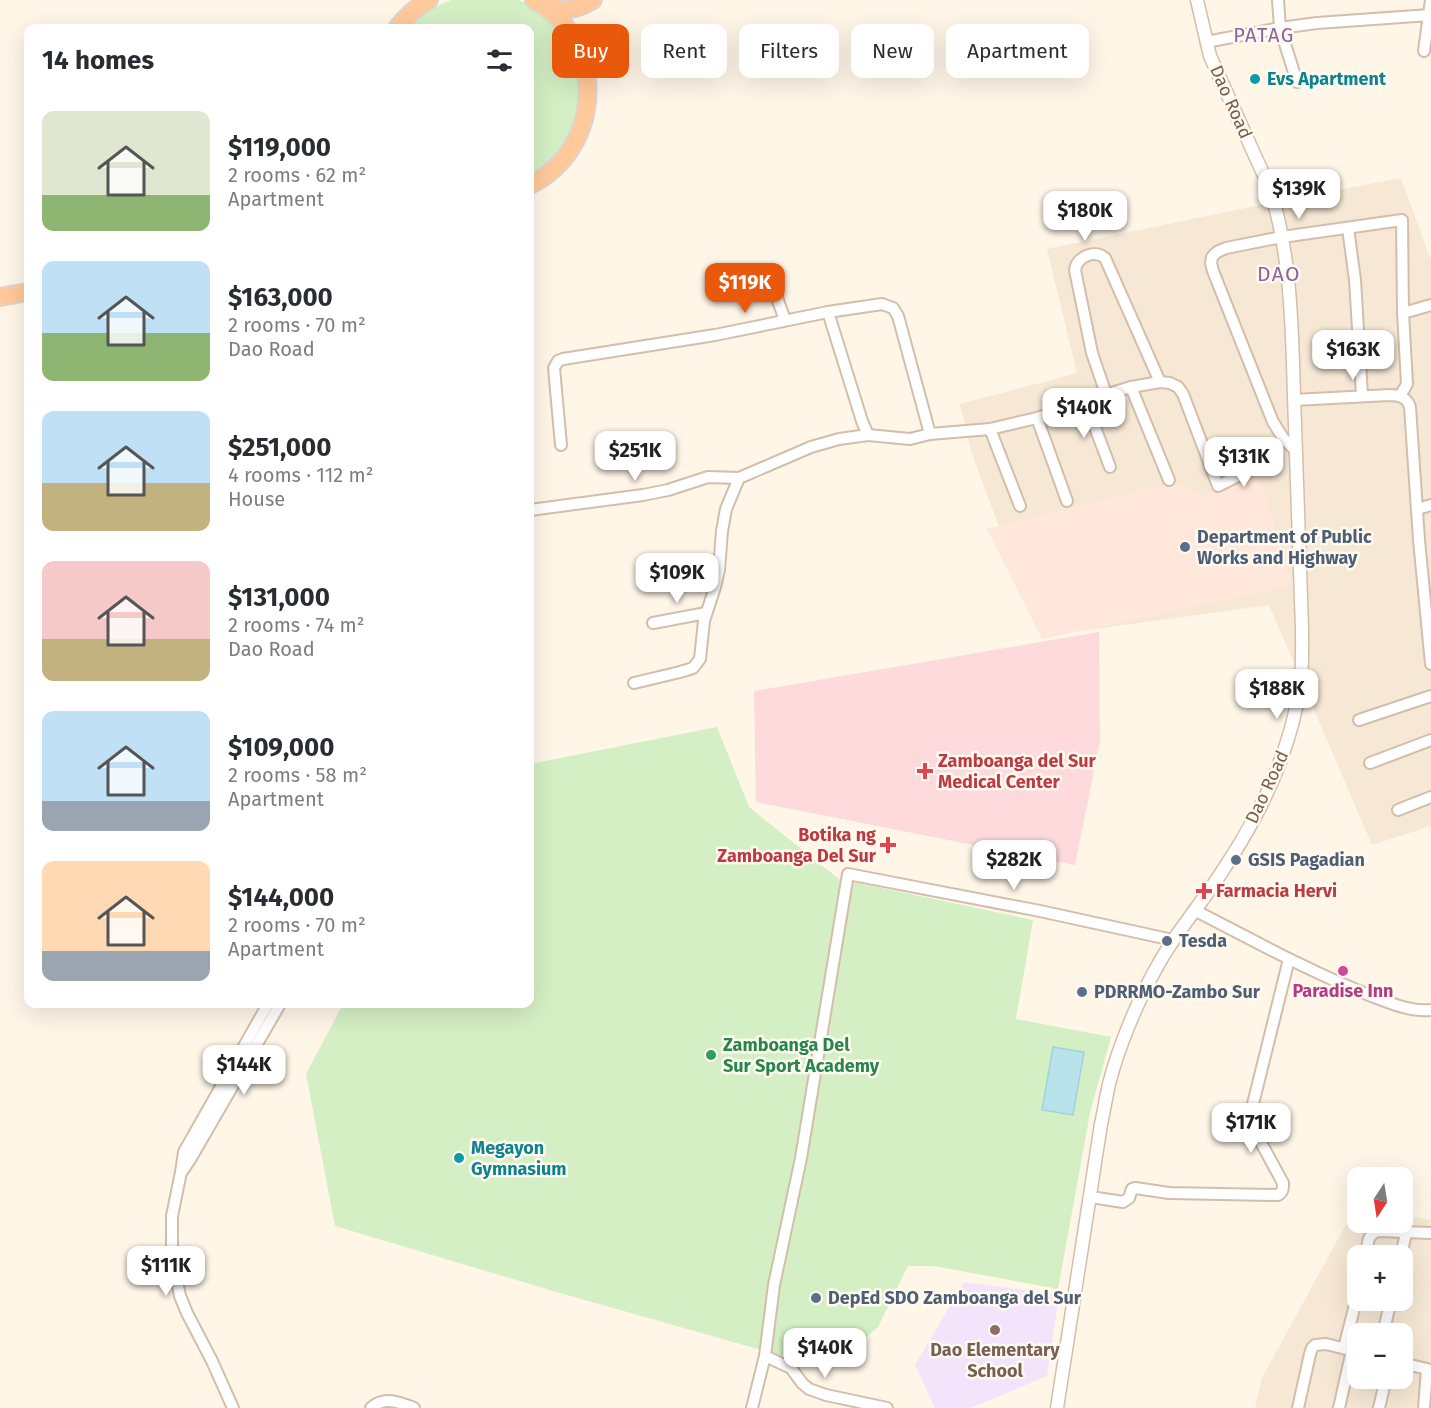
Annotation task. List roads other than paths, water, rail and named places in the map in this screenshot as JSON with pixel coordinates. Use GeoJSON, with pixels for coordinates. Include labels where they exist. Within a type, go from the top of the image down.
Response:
{"type":"FeatureCollection","features":[{"type":"Feature","properties":{"kind":"highway"},"geometry":{"type":"LineString","coordinates":[[400,24],[429,0]]}},
{"type":"Feature","properties":{"kind":"highway"},"geometry":{"type":"LineString","coordinates":[[539,3],[559,10],[568,10],[589,2]]}},
{"type":"Feature","properties":{"kind":"highway"},"geometry":{"type":"LineString","coordinates":[[574,24],[575,19],[589,2]]}},
{"type":"Feature","properties":{"kind":"highway"},"geometry":{"type":"LineString","coordinates":[[539,3],[555,14],[563,24]]}},
{"type":"Feature","properties":{"kind":"highway"},"geometry":{"type":"LineString","coordinates":[[534,182],[547,174],[567,154],[578,136],[585,117],[587,78]]}},
{"type":"Feature","properties":{"kind":"highway"},"geometry":{"type":"LineString","coordinates":[[0,297],[24,293]]}},
{"type":"Feature","properties":{"kind":"street","name":"Dao Road"},"geometry":{"type":"LineString","coordinates":[[1057,1408],[1101,1124],[1120,1047],[1157,966],[1224,869],[1275,776],[1285,750],[1300,687],[1302,628],[1292,342],[1282,237],[1270,189],[1210,56],[1197,0]]}},
{"type":"Feature","properties":{"kind":"street"},"geometry":{"type":"LineString","coordinates":[[1278,0],[1280,28],[1297,82]]}},
{"type":"Feature","properties":{"kind":"street"},"geometry":{"type":"LineString","coordinates":[[1424,51],[1431,0]]}},
{"type":"Feature","properties":{"kind":"street"},"geometry":{"type":"LineString","coordinates":[[1206,42],[1280,28],[1328,22],[1430,15]]}},
{"type":"Feature","properties":{"kind":"street"},"geometry":{"type":"LineString","coordinates":[[1296,451],[1282,438],[1273,422],[1222,295],[1211,264],[1212,257],[1217,252],[1226,248],[1282,237],[1402,220],[1403,313],[1407,384],[1400,396]]}},
{"type":"Feature","properties":{"kind":"street"},"geometry":{"type":"LineString","coordinates":[[1348,228],[1356,290],[1362,395]]}},
{"type":"Feature","properties":{"kind":"street"},"geometry":{"type":"LineString","coordinates":[[1106,394],[1092,353],[1075,270],[1081,258],[1096,254],[1105,258],[1160,382]]}},
{"type":"Feature","properties":{"kind":"street"},"geometry":{"type":"LineString","coordinates":[[768,273],[785,320]]}},
{"type":"Feature","properties":{"kind":"street"},"geometry":{"type":"LineString","coordinates":[[561,445],[554,368],[562,359],[715,335],[828,312],[882,304],[893,308],[898,316],[930,434]]}},
{"type":"Feature","properties":{"kind":"street"},"geometry":{"type":"LineString","coordinates":[[1403,313],[1431,305]]}},
{"type":"Feature","properties":{"kind":"street"},"geometry":{"type":"LineString","coordinates":[[828,312],[868,435]]}},
{"type":"Feature","properties":{"kind":"street"},"geometry":{"type":"LineString","coordinates":[[534,509],[643,495],[668,490],[708,477],[739,478],[811,447],[839,439],[880,435],[905,439],[930,434],[990,429],[1038,418],[1131,387],[1160,382],[1178,387],[1183,394],[1218,486],[1258,466]]}},
{"type":"Feature","properties":{"kind":"street"},"geometry":{"type":"LineString","coordinates":[[1131,387],[1168,480]]}},
{"type":"Feature","properties":{"kind":"street"},"geometry":{"type":"LineString","coordinates":[[1294,400],[1389,395],[1405,398],[1410,407],[1431,659]]}},
{"type":"Feature","properties":{"kind":"street"},"geometry":{"type":"LineString","coordinates":[[1085,401],[1110,466]]}},
{"type":"Feature","properties":{"kind":"street"},"geometry":{"type":"LineString","coordinates":[[1038,418],[1067,501]]}},
{"type":"Feature","properties":{"kind":"street"},"geometry":{"type":"LineString","coordinates":[[990,429],[1020,506]]}},
{"type":"Feature","properties":{"kind":"street"},"geometry":{"type":"LineString","coordinates":[[634,683],[693,668],[700,659],[706,614],[718,570],[726,509],[739,478]]}},
{"type":"Feature","properties":{"kind":"street"},"geometry":{"type":"LineString","coordinates":[[1417,509],[1431,505]]}},
{"type":"Feature","properties":{"kind":"street"},"geometry":{"type":"LineString","coordinates":[[653,623],[706,614]]}},
{"type":"Feature","properties":{"kind":"street"},"geometry":{"type":"LineString","coordinates":[[1359,720],[1431,696]]}},
{"type":"Feature","properties":{"kind":"street"},"geometry":{"type":"LineString","coordinates":[[1370,763],[1431,740]]}},
{"type":"Feature","properties":{"kind":"street"},"geometry":{"type":"LineString","coordinates":[[1398,810],[1431,797]]}},
{"type":"Feature","properties":{"kind":"street"},"geometry":{"type":"LineString","coordinates":[[752,1408],[765,1356],[774,1285],[801,1158],[848,874],[1040,911],[1173,940]]}},
{"type":"Feature","properties":{"kind":"street"},"geometry":{"type":"LineString","coordinates":[[1194,910],[1346,986],[1394,1005],[1414,1010],[1431,1010]]}},
{"type":"Feature","properties":{"kind":"street"},"geometry":{"type":"LineString","coordinates":[[1091,1197],[1124,1202],[1135,1188],[1169,1193],[1278,1195],[1281,1193],[1282,1183],[1252,1126],[1251,1112],[1289,959]]}},
{"type":"Feature","properties":{"kind":"street"},"geometry":{"type":"LineString","coordinates":[[233,1408],[180,1296],[172,1253],[172,1216],[184,1152],[266,1008]]}},
{"type":"Feature","properties":{"kind":"street"},"geometry":{"type":"LineString","coordinates":[[181,1172],[278,1008]]}},
{"type":"Feature","properties":{"kind":"street"},"geometry":{"type":"LineString","coordinates":[[1403,1245],[1406,1233]]}},
{"type":"Feature","properties":{"kind":"street"},"geometry":{"type":"LineString","coordinates":[[1413,1233],[1431,1233]]}},
{"type":"Feature","properties":{"kind":"street"},"geometry":{"type":"LineString","coordinates":[[1298,1408],[1312,1348],[1323,1343],[1347,1349]]}},
{"type":"Feature","properties":{"kind":"street"},"geometry":{"type":"LineString","coordinates":[[765,1356],[791,1368],[809,1389],[826,1395],[887,1408]]}},
{"type":"Feature","properties":{"kind":"street"},"geometry":{"type":"LineString","coordinates":[[1413,1365],[1429,1369],[1424,1408]]}},
{"type":"Feature","properties":{"kind":"street"},"geometry":{"type":"LineString","coordinates":[[1339,1408],[1347,1369]]}},
{"type":"Feature","properties":{"kind":"street"},"geometry":{"type":"LineString","coordinates":[[1379,1408],[1383,1389]]}},
{"type":"Feature","properties":{"kind":"street"},"geometry":{"type":"LineString","coordinates":[[371,1408],[382,1401],[394,1401],[414,1408]]}},
{"type":"Feature","properties":{"kind":"water"},"geometry":{"type":"Polygon","coordinates":[[[1053,1047],[1084,1052],[1073,1115],[1042,1110],[1053,1047]]]}},
{"type":"Feature","properties":{"kind":"place","name":"Evs Apartment"},"geometry":{"type":"Point","coordinates":[1255,79]}},
{"type":"Feature","properties":{"kind":"place","name":"Department of Public Works and Highway"},"geometry":{"type":"Point","coordinates":[1185,547]}},
{"type":"Feature","properties":{"kind":"place","name":"Zamboanga del Sur Medical Center"},"geometry":{"type":"Point","coordinates":[925,771]}},
{"type":"Feature","properties":{"kind":"place","name":"Botika ng Zamboanga Del Sur"},"geometry":{"type":"Point","coordinates":[888,845]}},
{"type":"Feature","properties":{"kind":"place","name":"GSIS Pagadian"},"geometry":{"type":"Point","coordinates":[1236,860]}},
{"type":"Feature","properties":{"kind":"place","name":"Farmacia Hervi"},"geometry":{"type":"Point","coordinates":[1204,891]}},
{"type":"Feature","properties":{"kind":"place","name":"Tesda"},"geometry":{"type":"Point","coordinates":[1167,941]}},
{"type":"Feature","properties":{"kind":"place","name":"Paradise Inn"},"geometry":{"type":"Point","coordinates":[1343,971]}},
{"type":"Feature","properties":{"kind":"place","name":"PDRRMO-Zambo Sur"},"geometry":{"type":"Point","coordinates":[1082,992]}},
{"type":"Feature","properties":{"kind":"place","name":"Zamboanga Del Sur Sport Academy"},"geometry":{"type":"Point","coordinates":[711,1055]}},
{"type":"Feature","properties":{"kind":"place","name":"Megayon Gymnasium"},"geometry":{"type":"Point","coordinates":[459,1158]}},
{"type":"Feature","properties":{"kind":"place","name":"DepEd SDO Zamboanga del Sur"},"geometry":{"type":"Point","coordinates":[816,1298]}},
{"type":"Feature","properties":{"kind":"place","name":"Dao Elementary School"},"geometry":{"type":"Point","coordinates":[995,1330]}},
{"type":"Feature","properties":{"kind":"district","name":"PATAG"},"geometry":{"type":"Point","coordinates":[1264,35]}},
{"type":"Feature","properties":{"kind":"district","name":"DAO"},"geometry":{"type":"Point","coordinates":[1279,274]}}]}
